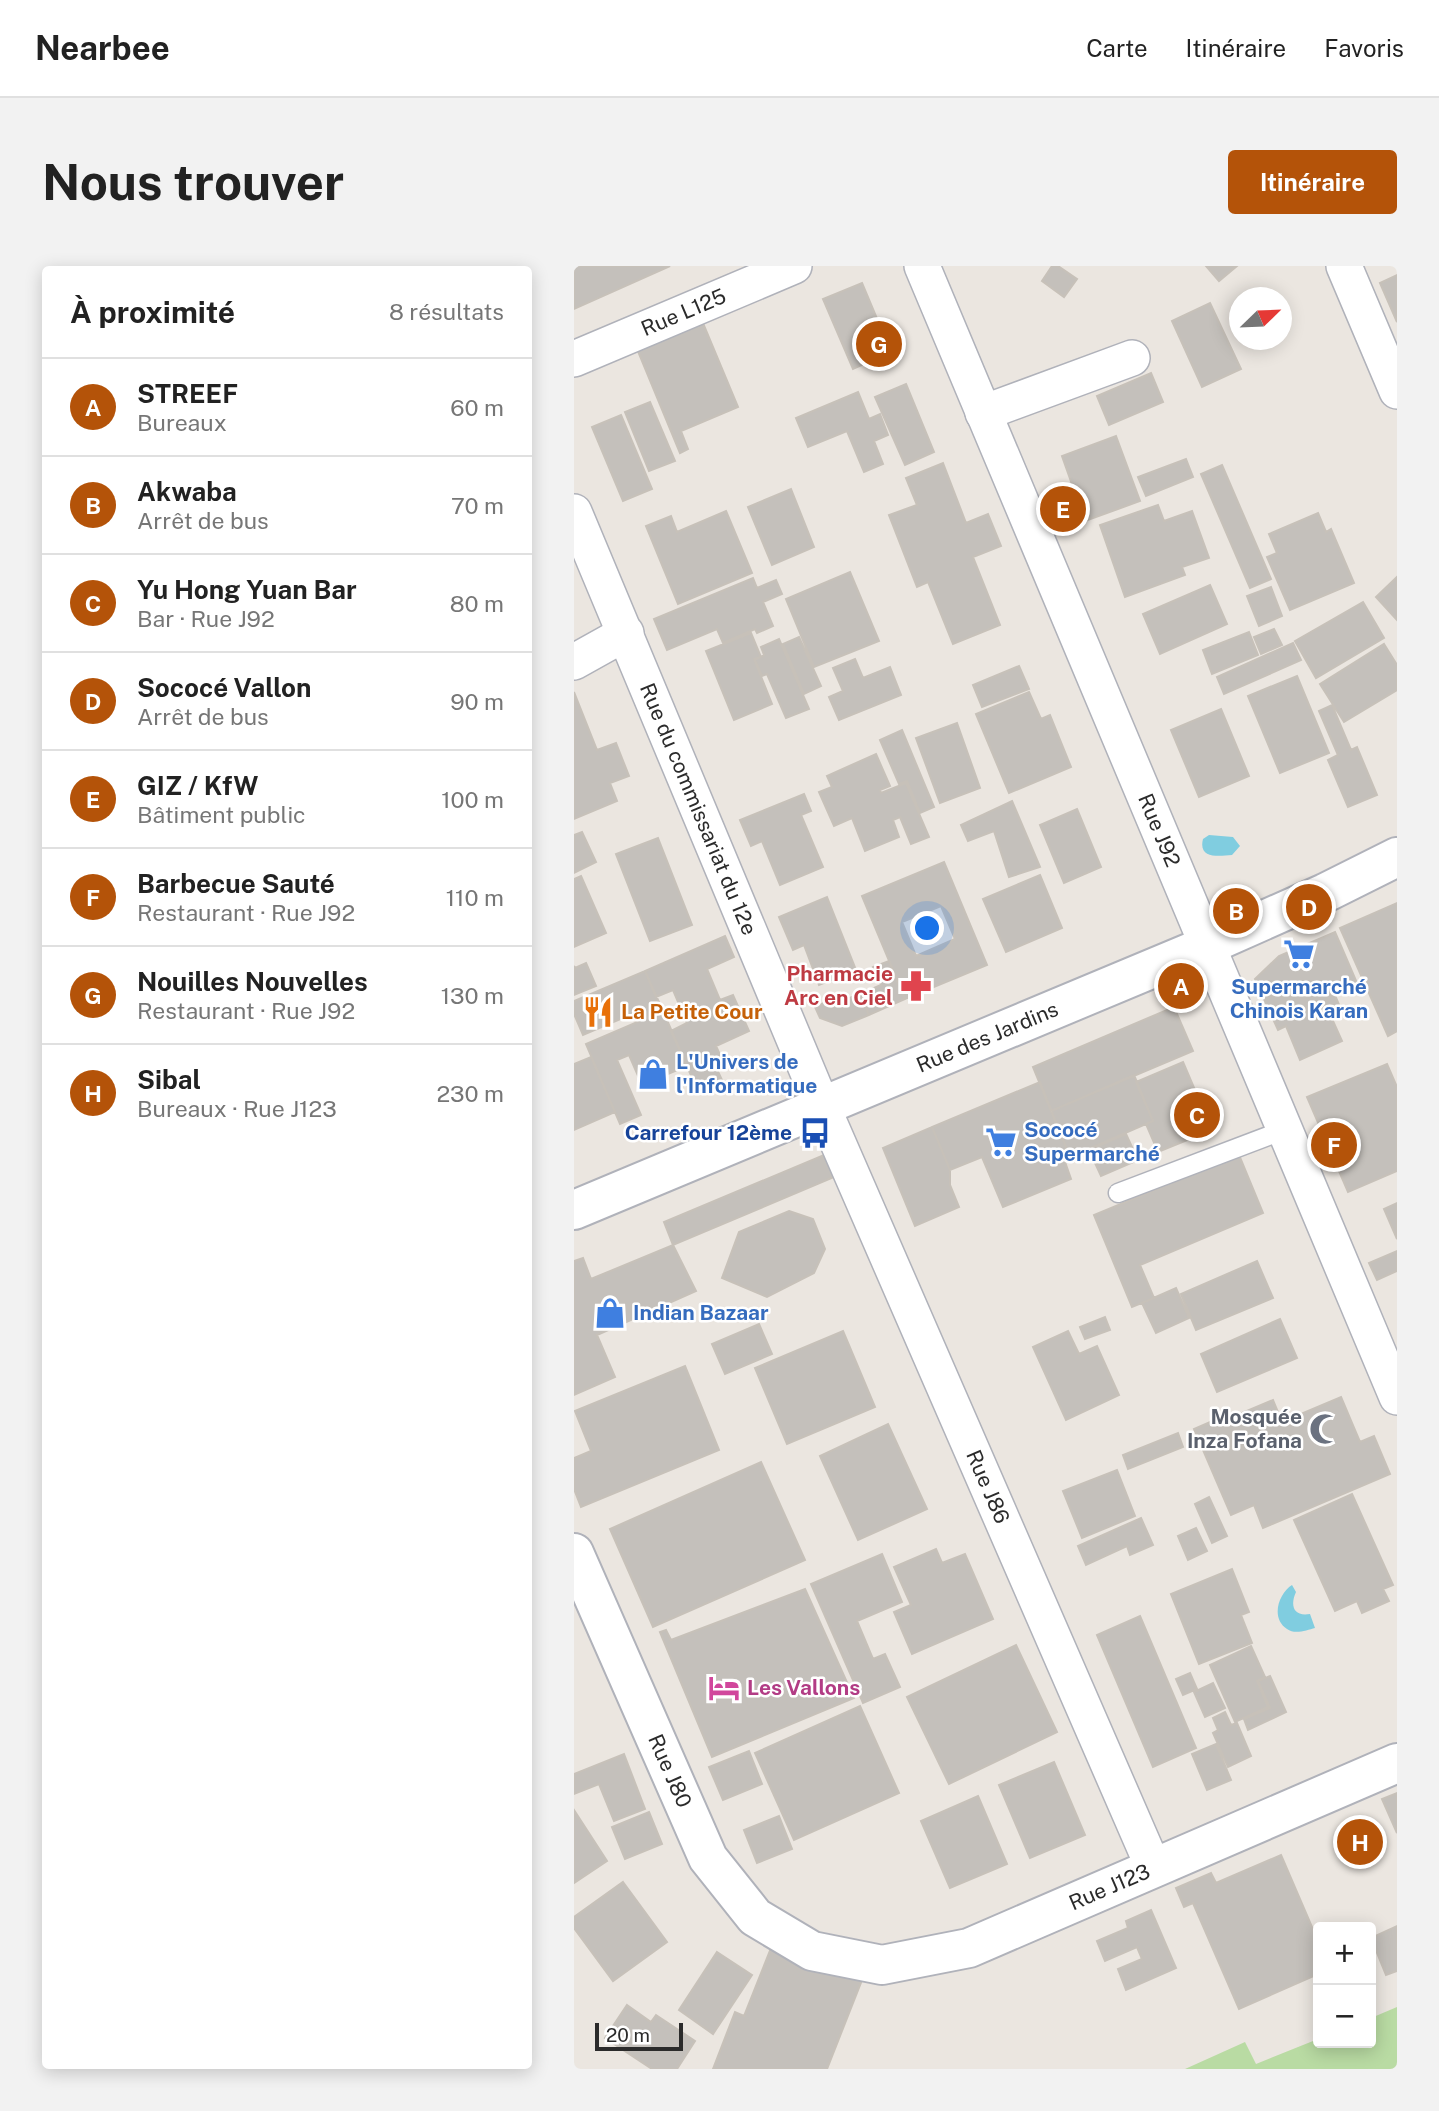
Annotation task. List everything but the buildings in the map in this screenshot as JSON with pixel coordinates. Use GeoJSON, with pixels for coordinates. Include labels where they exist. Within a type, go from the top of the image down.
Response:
{"type":"FeatureCollection","features":[{"type":"Feature","properties":{"kind":"street","name":"Rue L125"},"geometry":{"type":"LineString","coordinates":[[574,359],[794,266]]}},
{"type":"Feature","properties":{"kind":"street","name":"Rue J92"},"geometry":{"type":"LineString","coordinates":[[922,266],[1397,1397]]}},
{"type":"Feature","properties":{"kind":"street"},"geometry":{"type":"LineString","coordinates":[[1344,266],[1397,391]]}},
{"type":"Feature","properties":{"kind":"street"},"geometry":{"type":"LineString","coordinates":[[984,413],[1132,358]]}},
{"type":"Feature","properties":{"kind":"street","name":"Rue du commissariat du 12e"},"geometry":{"type":"LineString","coordinates":[[574,512],[822,1106]]}},
{"type":"Feature","properties":{"kind":"street"},"geometry":{"type":"LineString","coordinates":[[574,662],[626,632]]}},
{"type":"Feature","properties":{"kind":"street","name":"Rue des Jardins"},"geometry":{"type":"LineString","coordinates":[[574,1210],[1206,946],[1325,893],[1397,857]]}},
{"type":"Feature","properties":{"kind":"street","name":"Rue J86"},"geometry":{"type":"LineString","coordinates":[[822,1106],[1154,1869]]}},
{"type":"Feature","properties":{"kind":"street","name":"Rue J80"},"geometry":{"type":"LineString","coordinates":[[574,1553],[708,1858],[755,1917],[812,1951]]}},
{"type":"Feature","properties":{"kind":"street","name":"Rue J123"},"geometry":{"type":"LineString","coordinates":[[812,1951],[883,1965],[969,1948],[1397,1763]]}},
{"type":"Feature","properties":{"kind":"lane"},"geometry":{"type":"LineString","coordinates":[[1118,1194],[1284,1130]]}},
{"type":"Feature","properties":{"kind":"green space"},"geometry":{"type":"Polygon","coordinates":[[[1397,2007],[1397,2069],[1185,2069],[1245,2042],[1256,2064],[1313,2041],[1313,2048],[1376,2048],[1376,2016],[1397,2007]]]}},
{"type":"Feature","properties":{"kind":"water"},"geometry":{"type":"Polygon","coordinates":[[[1209,835],[1233,837],[1240,846],[1232,855],[1210,855],[1203,850],[1202,845],[1203,839],[1209,835]]]}},
{"type":"Feature","properties":{"kind":"water"},"geometry":{"type":"Polygon","coordinates":[[[1292,1585],[1296,1592],[1294,1609],[1300,1614],[1310,1614],[1315,1628],[1294,1632],[1287,1629],[1279,1619],[1280,1600],[1292,1585]]]}},
{"type":"Feature","properties":{"kind":"place","name":"Nouilles Nouvelles"},"geometry":{"type":"Point","coordinates":[879,344]}},
{"type":"Feature","properties":{"kind":"place","name":"GIZ / KfW"},"geometry":{"type":"Point","coordinates":[1063,509]}},
{"type":"Feature","properties":{"kind":"place","name":"Sococé Vallon"},"geometry":{"type":"Point","coordinates":[1309,907]}},
{"type":"Feature","properties":{"kind":"place","name":"Akwaba"},"geometry":{"type":"Point","coordinates":[1236,911]}},
{"type":"Feature","properties":{"kind":"place","name":"Supermarché Chinois Karan"},"geometry":{"type":"Point","coordinates":[1299,954]}},
{"type":"Feature","properties":{"kind":"place","name":"Pharmacie Arc en Ciel"},"geometry":{"type":"Point","coordinates":[916,986]}},
{"type":"Feature","properties":{"kind":"place","name":"STREEF"},"geometry":{"type":"Point","coordinates":[1181,986]}},
{"type":"Feature","properties":{"kind":"place","name":"La Petite Cour"},"geometry":{"type":"Point","coordinates":[598,1012]}},
{"type":"Feature","properties":{"kind":"place","name":"L'Univers de l'Informatique"},"geometry":{"type":"Point","coordinates":[653,1074]}},
{"type":"Feature","properties":{"kind":"place","name":"Yu Hong Yuan Bar"},"geometry":{"type":"Point","coordinates":[1197,1115]}},
{"type":"Feature","properties":{"kind":"place","name":"Carrefour 12ème"},"geometry":{"type":"Point","coordinates":[815,1133]}},
{"type":"Feature","properties":{"kind":"place","name":"Sococé Supermarché"},"geometry":{"type":"Point","coordinates":[1001,1142]}},
{"type":"Feature","properties":{"kind":"place","name":"Barbecue Sauté"},"geometry":{"type":"Point","coordinates":[1334,1145]}},
{"type":"Feature","properties":{"kind":"place","name":"Indian Bazaar"},"geometry":{"type":"Point","coordinates":[610,1313]}},
{"type":"Feature","properties":{"kind":"place","name":"Mosquée Inza Fofana"},"geometry":{"type":"Point","coordinates":[1325,1429]}},
{"type":"Feature","properties":{"kind":"place","name":"Les Vallons"},"geometry":{"type":"Point","coordinates":[724,1688]}},
{"type":"Feature","properties":{"kind":"place","name":"Sibal"},"geometry":{"type":"Point","coordinates":[1360,1842]}}]}
